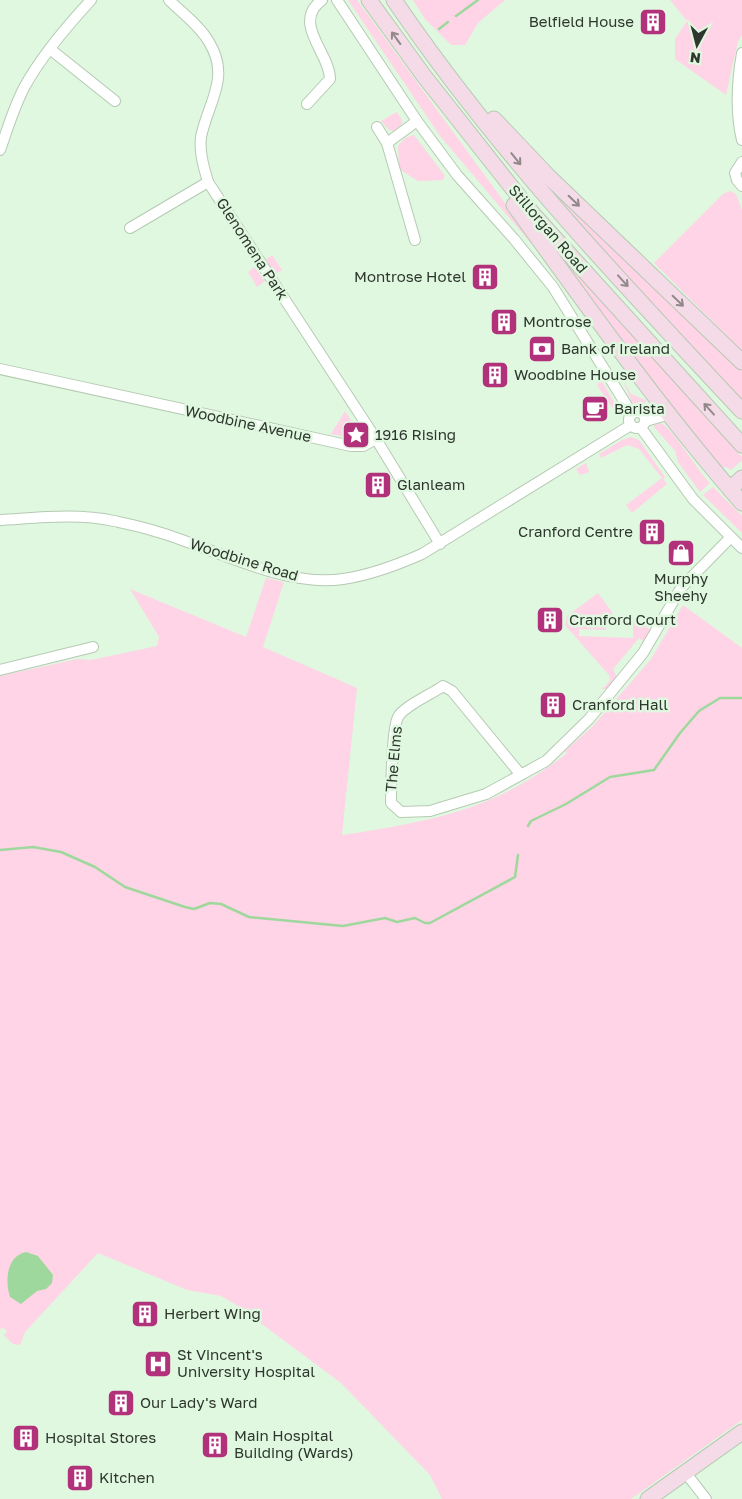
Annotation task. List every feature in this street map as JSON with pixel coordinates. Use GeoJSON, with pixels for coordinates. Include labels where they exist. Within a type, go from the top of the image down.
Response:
{"type":"FeatureCollection","features":[{"type":"Feature","properties":{"kind":"main road","name":"Stillorgan Road"},"geometry":{"type":"LineString","coordinates":[[369,0],[424,76],[532,213],[742,445]]}},
{"type":"Feature","properties":{"kind":"main road","name":"Stillorgan Road"},"geometry":{"type":"LineString","coordinates":[[394,0],[455,86],[539,188],[742,411]]}},
{"type":"Feature","properties":{"kind":"main road"},"geometry":{"type":"LineString","coordinates":[[420,39],[550,178],[742,362]]}},
{"type":"Feature","properties":{"kind":"main road"},"geometry":{"type":"LineString","coordinates":[[424,76],[464,136],[542,244],[670,414],[737,483],[742,503]]}},
{"type":"Feature","properties":{"kind":"main road"},"geometry":{"type":"LineString","coordinates":[[648,1499],[742,1432]]}},
{"type":"Feature","properties":{"kind":"street"},"geometry":{"type":"LineString","coordinates":[[0,150],[2,137],[26,85],[50,49],[91,0]]}},
{"type":"Feature","properties":{"kind":"street","name":"Glenomena Park"},"geometry":{"type":"LineString","coordinates":[[170,0],[209,41],[219,64],[215,94],[201,139],[204,168],[208,182],[376,439]]}},
{"type":"Feature","properties":{"kind":"street"},"geometry":{"type":"LineString","coordinates":[[307,104],[330,79],[330,69],[310,28],[314,9],[322,0]]}},
{"type":"Feature","properties":{"kind":"street"},"geometry":{"type":"LineString","coordinates":[[337,0],[418,121],[457,174],[553,287],[632,414]]}},
{"type":"Feature","properties":{"kind":"street"},"geometry":{"type":"LineString","coordinates":[[50,49],[115,101]]}},
{"type":"Feature","properties":{"kind":"street"},"geometry":{"type":"LineString","coordinates":[[742,53],[737,94],[737,115],[742,140]]}},
{"type":"Feature","properties":{"kind":"street"},"geometry":{"type":"LineString","coordinates":[[387,143],[418,121]]}},
{"type":"Feature","properties":{"kind":"street"},"geometry":{"type":"LineString","coordinates":[[377,127],[387,143],[415,240]]}},
{"type":"Feature","properties":{"kind":"street"},"geometry":{"type":"LineString","coordinates":[[742,162],[735,173],[737,180],[742,186]]}},
{"type":"Feature","properties":{"kind":"street"},"geometry":{"type":"LineString","coordinates":[[130,228],[208,182]]}},
{"type":"Feature","properties":{"kind":"street","name":"Woodbine Avenue"},"geometry":{"type":"LineString","coordinates":[[0,369],[351,446],[363,446],[376,439]]}},
{"type":"Feature","properties":{"kind":"street"},"geometry":{"type":"LineString","coordinates":[[632,414],[642,414],[644,424],[693,498],[730,538],[742,548]]}},
{"type":"Feature","properties":{"kind":"street"},"geometry":{"type":"LineString","coordinates":[[632,414],[629,420],[630,425],[637,429],[644,424],[670,414]]}},
{"type":"Feature","properties":{"kind":"street","name":"Woodbine Road"},"geometry":{"type":"LineString","coordinates":[[0,520],[61,517],[111,520],[158,532],[243,562],[292,576],[317,580],[342,580],[398,565],[440,544],[630,425]]}},
{"type":"Feature","properties":{"kind":"street"},"geometry":{"type":"LineString","coordinates":[[376,439],[440,544]]}},
{"type":"Feature","properties":{"kind":"street","name":"The Elms"},"geometry":{"type":"LineString","coordinates":[[521,775],[448,688],[443,686],[405,710],[398,718],[392,761],[391,802],[401,812],[430,811],[486,794],[521,775],[546,760],[566,744],[643,653],[681,588],[730,538]]}},
{"type":"Feature","properties":{"kind":"street"},"geometry":{"type":"LineString","coordinates":[[0,670],[93,647]]}},
{"type":"Feature","properties":{"kind":"street"},"geometry":{"type":"LineString","coordinates":[[685,1472],[706,1499]]}},
{"type":"Feature","properties":{"kind":"shaded area"},"geometry":{"type":"Polygon","coordinates":[[[348,0],[357,0],[588,317],[590,324],[545,260],[440,136],[348,0]]]}},
{"type":"Feature","properties":{"kind":"shaded area"},"geometry":{"type":"Polygon","coordinates":[[[413,0],[505,0],[478,23],[465,45],[451,45],[425,19],[413,0]]]}},
{"type":"Feature","properties":{"kind":"shaded area"},"geometry":{"type":"Polygon","coordinates":[[[670,0],[742,0],[742,35],[738,41],[726,95],[675,59],[675,39],[687,21],[670,0]]]}},
{"type":"Feature","properties":{"kind":"shaded area"},"geometry":{"type":"Polygon","coordinates":[[[397,112],[402,120],[402,124],[394,131],[389,130],[381,121],[397,112]]]}},
{"type":"Feature","properties":{"kind":"shaded area"},"geometry":{"type":"Polygon","coordinates":[[[414,135],[445,176],[443,180],[418,181],[399,169],[398,146],[405,138],[414,135]]]}},
{"type":"Feature","properties":{"kind":"shaded area"},"geometry":{"type":"Polygon","coordinates":[[[542,180],[742,368],[742,405],[559,200],[542,180]]]}},
{"type":"Feature","properties":{"kind":"shaded area"},"geometry":{"type":"Polygon","coordinates":[[[730,191],[736,194],[742,210],[742,351],[654,263],[723,194],[730,191]]]}},
{"type":"Feature","properties":{"kind":"shaded area"},"geometry":{"type":"Polygon","coordinates":[[[531,222],[742,457],[742,460],[731,470],[726,467],[717,468],[531,222]]]}},
{"type":"Feature","properties":{"kind":"shaded area"},"geometry":{"type":"Polygon","coordinates":[[[272,255],[282,270],[274,275],[264,261],[272,255]]]}},
{"type":"Feature","properties":{"kind":"shaded area"},"geometry":{"type":"Polygon","coordinates":[[[255,267],[265,281],[257,287],[248,272],[255,267]]]}},
{"type":"Feature","properties":{"kind":"shaded area"},"geometry":{"type":"Polygon","coordinates":[[[601,380],[620,412],[618,416],[597,385],[601,380]]]}},
{"type":"Feature","properties":{"kind":"shaded area"},"geometry":{"type":"Polygon","coordinates":[[[623,381],[631,394],[646,400],[643,411],[632,402],[623,381]]]}},
{"type":"Feature","properties":{"kind":"shaded area"},"geometry":{"type":"Polygon","coordinates":[[[345,411],[358,431],[354,438],[331,434],[345,411]]]}},
{"type":"Feature","properties":{"kind":"shaded area"},"geometry":{"type":"Polygon","coordinates":[[[660,423],[671,432],[710,483],[700,492],[678,462],[675,451],[653,426],[660,423]]]}},
{"type":"Feature","properties":{"kind":"shaded area"},"geometry":{"type":"Polygon","coordinates":[[[631,437],[639,440],[665,477],[663,479],[667,484],[632,513],[626,505],[662,478],[639,449],[627,445],[601,458],[599,454],[622,440],[631,437]]]}},
{"type":"Feature","properties":{"kind":"shaded area"},"geometry":{"type":"Polygon","coordinates":[[[586,463],[589,472],[580,475],[576,469],[586,463]]]}},
{"type":"Feature","properties":{"kind":"shaded area"},"geometry":{"type":"Polygon","coordinates":[[[713,487],[742,516],[742,533],[703,495],[713,487]]]}},
{"type":"Feature","properties":{"kind":"shaded area"},"geometry":{"type":"Polygon","coordinates":[[[266,578],[284,582],[263,647],[357,688],[342,835],[433,818],[460,810],[487,801],[540,773],[567,753],[565,751],[593,726],[651,659],[683,605],[742,648],[742,1420],[631,1499],[442,1499],[430,1475],[341,1383],[235,1304],[221,1296],[187,1290],[98,1253],[25,1332],[20,1345],[13,1344],[4,1335],[7,1331],[2,1327],[0,1330],[0,676],[77,659],[91,660],[157,646],[159,637],[130,589],[246,637],[266,578]]]}},
{"type":"Feature","properties":{"kind":"shaded area"},"geometry":{"type":"Polygon","coordinates":[[[598,593],[612,612],[612,622],[606,621],[606,630],[579,629],[579,636],[633,638],[633,623],[627,622],[627,614],[652,631],[646,643],[639,638],[613,669],[618,680],[609,689],[602,689],[610,681],[609,675],[565,625],[567,616],[598,593]]]}},
{"type":"Feature","properties":{"kind":"shaded area"},"geometry":{"type":"Polygon","coordinates":[[[26,1252],[38,1256],[53,1275],[52,1283],[46,1289],[37,1291],[21,1304],[10,1297],[8,1277],[14,1259],[19,1254],[26,1252]]]}},
{"type":"Feature","properties":{"kind":"waterway"},"geometry":{"type":"LineString","coordinates":[[456,16],[478,0]]}},
{"type":"Feature","properties":{"kind":"waterway"},"geometry":{"type":"LineString","coordinates":[[439,29],[448,22]]}},
{"type":"Feature","properties":{"kind":"waterway"},"geometry":{"type":"LineString","coordinates":[[528,826],[531,821],[566,804],[610,777],[654,770],[680,733],[699,711],[720,698],[742,698]]}},
{"type":"Feature","properties":{"kind":"waterway"},"geometry":{"type":"LineString","coordinates":[[0,850],[33,847],[61,852],[95,867],[125,887],[194,909],[210,903],[221,904],[249,917],[343,926],[385,918],[397,922],[415,918],[425,923],[430,923],[515,877],[518,855]]}},
{"type":"Feature","properties":{"kind":"place","name":"Belfield House"},"geometry":{"type":"Point","coordinates":[653,22]}},
{"type":"Feature","properties":{"kind":"place","name":"Montrose Hotel"},"geometry":{"type":"Point","coordinates":[485,277]}},
{"type":"Feature","properties":{"kind":"place","name":"Montrose"},"geometry":{"type":"Point","coordinates":[504,322]}},
{"type":"Feature","properties":{"kind":"place","name":"Bank of Ireland"},"geometry":{"type":"Point","coordinates":[542,349]}},
{"type":"Feature","properties":{"kind":"place","name":"Woodbine House"},"geometry":{"type":"Point","coordinates":[495,375]}},
{"type":"Feature","properties":{"kind":"place","name":"Barista"},"geometry":{"type":"Point","coordinates":[595,409]}},
{"type":"Feature","properties":{"kind":"place","name":"1916 Rising"},"geometry":{"type":"Point","coordinates":[356,435]}},
{"type":"Feature","properties":{"kind":"place","name":"Glanleam"},"geometry":{"type":"Point","coordinates":[378,485]}},
{"type":"Feature","properties":{"kind":"place","name":"Cranford Centre"},"geometry":{"type":"Point","coordinates":[652,532]}},
{"type":"Feature","properties":{"kind":"place","name":"Murphy Sheehy"},"geometry":{"type":"Point","coordinates":[681,553]}},
{"type":"Feature","properties":{"kind":"place","name":"Cranford Court"},"geometry":{"type":"Point","coordinates":[550,620]}},
{"type":"Feature","properties":{"kind":"place","name":"Cranford Hall"},"geometry":{"type":"Point","coordinates":[553,705]}},
{"type":"Feature","properties":{"kind":"place","name":"Herbert Wing"},"geometry":{"type":"Point","coordinates":[145,1314]}},
{"type":"Feature","properties":{"kind":"place","name":"St Vincent's University Hospital"},"geometry":{"type":"Point","coordinates":[158,1364]}},
{"type":"Feature","properties":{"kind":"place","name":"Our Lady's Ward"},"geometry":{"type":"Point","coordinates":[121,1403]}},
{"type":"Feature","properties":{"kind":"place","name":"Hospital Stores"},"geometry":{"type":"Point","coordinates":[26,1438]}},
{"type":"Feature","properties":{"kind":"place","name":"Main Hospital Building (Wards)"},"geometry":{"type":"Point","coordinates":[215,1445]}},
{"type":"Feature","properties":{"kind":"place","name":"Kitchen"},"geometry":{"type":"Point","coordinates":[80,1478]}}]}
